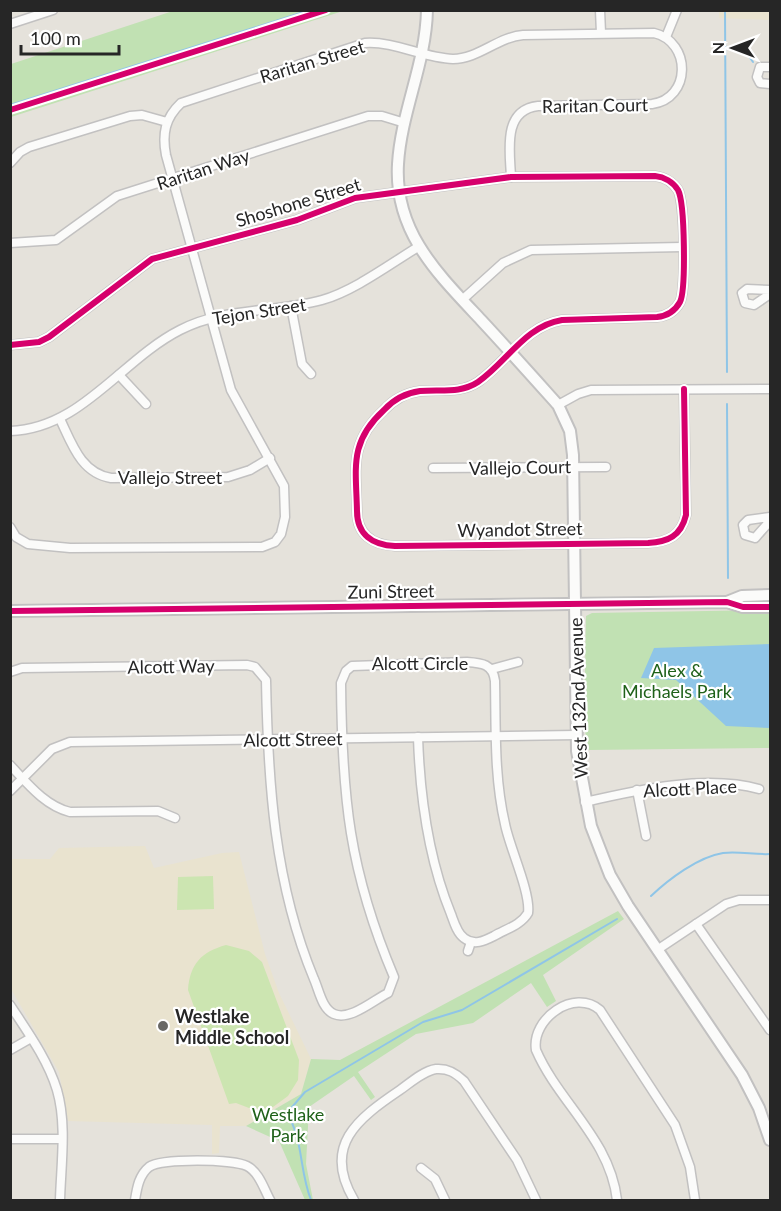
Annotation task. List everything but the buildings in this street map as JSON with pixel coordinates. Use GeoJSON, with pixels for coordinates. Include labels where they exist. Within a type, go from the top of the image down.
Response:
{"type":"FeatureCollection","features":[{"type":"Feature","properties":{"kind":"street"},"geometry":{"type":"LineString","coordinates":[[11,23],[53,10]]}},
{"type":"Feature","properties":{"kind":"street","name":"West 132nd Avenue"},"geometry":{"type":"LineString","coordinates":[[427,10],[422,53],[405,123],[398,164],[399,192],[406,219],[418,247],[462,300],[558,405],[570,432],[573,467],[576,735],[579,771],[596,841],[610,875],[657,950],[742,1076],[759,1108],[771,1140]]}},
{"type":"Feature","properties":{"kind":"street"},"geometry":{"type":"LineString","coordinates":[[600,10],[601,33]]}},
{"type":"Feature","properties":{"kind":"street"},"geometry":{"type":"LineString","coordinates":[[666,37],[677,10]]}},
{"type":"Feature","properties":{"kind":"street","name":"Raritan Street"},"geometry":{"type":"LineString","coordinates":[[166,122],[175,109],[190,98],[365,43],[459,58],[510,36],[654,33],[666,37]]}},
{"type":"Feature","properties":{"kind":"street","name":"Raritan Court"},"geometry":{"type":"LineString","coordinates":[[511,177],[510,134],[514,120],[522,111],[538,106],[662,103],[677,90],[681,71],[678,50],[666,37]]}},
{"type":"Feature","properties":{"kind":"street"},"geometry":{"type":"LineString","coordinates":[[771,68],[760,68],[757,77],[760,83],[771,84]]}},
{"type":"Feature","properties":{"kind":"street"},"geometry":{"type":"LineString","coordinates":[[10,527],[16,537],[28,544],[39,546],[108,550],[255,548],[271,545],[278,539],[285,523],[285,492],[281,477],[231,390],[194,248],[164,146],[166,122],[142,115],[130,116],[29,147],[11,162]]}},
{"type":"Feature","properties":{"kind":"street","name":"Raritan Way"},"geometry":{"type":"LineString","coordinates":[[10,243],[56,240],[113,198],[368,116],[382,116],[405,123]]}},
{"type":"Feature","properties":{"kind":"street","name":"Shoshone Street"},"geometry":{"type":"LineString","coordinates":[[10,345],[42,341],[148,261],[297,220],[355,198],[511,177],[660,176],[672,183],[680,195],[682,247]]}},
{"type":"Feature","properties":{"kind":"street","name":"Tejon Street"},"geometry":{"type":"LineString","coordinates":[[10,430],[36,429],[60,420],[173,333],[211,317],[321,300],[337,294],[418,247]]}},
{"type":"Feature","properties":{"kind":"street"},"geometry":{"type":"LineString","coordinates":[[462,300],[502,263],[531,250],[682,247],[683,289],[681,301],[673,311],[659,317],[556,321],[537,329],[511,352]]}},
{"type":"Feature","properties":{"kind":"street"},"geometry":{"type":"LineString","coordinates":[[291,306],[302,364],[312,374]]}},
{"type":"Feature","properties":{"kind":"street","name":"Wyandot Street"},"geometry":{"type":"LineString","coordinates":[[511,352],[474,384],[457,390],[417,392],[405,395],[388,405],[368,425],[358,445],[356,464],[357,515],[365,536],[375,543],[395,546],[658,542],[676,535],[686,515],[684,388]]}},
{"type":"Feature","properties":{"kind":"street"},"geometry":{"type":"LineString","coordinates":[[119,375],[146,404]]}},
{"type":"Feature","properties":{"kind":"street"},"geometry":{"type":"LineString","coordinates":[[558,405],[591,390],[770,389],[771,399]]}},
{"type":"Feature","properties":{"kind":"street","name":"Vallejo Street"},"geometry":{"type":"LineString","coordinates":[[60,420],[85,465],[96,474],[111,478],[228,477],[250,471],[270,459]]}},
{"type":"Feature","properties":{"kind":"street","name":"Vallejo Court"},"geometry":{"type":"LineString","coordinates":[[433,468],[606,467]]}},
{"type":"Feature","properties":{"kind":"street","name":"Zuni Street"},"geometry":{"type":"LineString","coordinates":[[728,602],[742,596],[771,595]]}},
{"type":"Feature","properties":{"kind":"street","name":"Zuni Street"},"geometry":{"type":"LineString","coordinates":[[10,611],[728,602],[742,607],[771,607]]}},
{"type":"Feature","properties":{"kind":"street","name":"Alcott Circle"},"geometry":{"type":"LineString","coordinates":[[335,1018],[351,1013],[396,988],[394,977],[370,917],[350,839],[341,738],[341,683],[344,668],[361,664],[467,662],[484,664],[492,669],[495,681],[497,776],[504,824],[532,914],[486,940],[470,946],[459,933],[436,870],[423,803],[418,737]]}},
{"type":"Feature","properties":{"kind":"street","name":"Alcott Circle"},"geometry":{"type":"LineString","coordinates":[[492,669],[518,662]]}},
{"type":"Feature","properties":{"kind":"street","name":"Alcott Way"},"geometry":{"type":"LineString","coordinates":[[10,672],[22,669],[247,665],[263,669],[266,680],[272,816],[287,896],[311,972],[326,1007],[335,1018]]}},
{"type":"Feature","properties":{"kind":"street","name":"Alcott Street"},"geometry":{"type":"LineString","coordinates":[[10,791],[55,747],[70,742],[576,735]]}},
{"type":"Feature","properties":{"kind":"street"},"geometry":{"type":"LineString","coordinates":[[10,765],[58,809],[70,812],[158,811],[175,818]]}},
{"type":"Feature","properties":{"kind":"street","name":"Alcott Place"},"geometry":{"type":"LineString","coordinates":[[585,802],[663,785],[746,786],[759,789]]}},
{"type":"Feature","properties":{"kind":"street"},"geometry":{"type":"LineString","coordinates":[[637,790],[646,836]]}},
{"type":"Feature","properties":{"kind":"street"},"geometry":{"type":"LineString","coordinates":[[657,950],[726,904],[739,900],[771,900]]}},
{"type":"Feature","properties":{"kind":"street"},"geometry":{"type":"LineString","coordinates":[[696,924],[771,1030]]}},
{"type":"Feature","properties":{"kind":"street"},"geometry":{"type":"LineString","coordinates":[[617,1200],[614,1181],[605,1156],[536,1050],[536,1037],[541,1024],[570,1003],[586,1002],[600,1010],[660,1098],[685,1149],[695,1200]]}},
{"type":"Feature","properties":{"kind":"street"},"geometry":{"type":"LineString","coordinates":[[10,1005],[31,1038],[57,1090],[61,1139],[60,1200]]}},
{"type":"Feature","properties":{"kind":"street"},"geometry":{"type":"LineString","coordinates":[[10,1050],[31,1038]]}},
{"type":"Feature","properties":{"kind":"street"},"geometry":{"type":"LineString","coordinates":[[354,1200],[346,1187],[342,1160],[347,1138],[354,1126],[376,1106],[423,1075],[437,1069],[454,1072],[464,1082],[517,1160],[536,1200]]}},
{"type":"Feature","properties":{"kind":"street"},"geometry":{"type":"LineString","coordinates":[[10,1139],[61,1139]]}},
{"type":"Feature","properties":{"kind":"street"},"geometry":{"type":"LineString","coordinates":[[135,1200],[142,1174],[150,1166],[168,1162],[214,1162],[246,1166],[255,1173],[270,1200]]}},
{"type":"Feature","properties":{"kind":"street"},"geometry":{"type":"LineString","coordinates":[[421,1168],[435,1179],[445,1200]]}},
{"type":"Feature","properties":{"kind":"shaded area"},"geometry":{"type":"Polygon","coordinates":[[[719,11],[770,11],[770,20],[719,18],[719,11]]]}},
{"type":"Feature","properties":{"kind":"shaded area","name":"Westlake Middle School"},"geometry":{"type":"Polygon","coordinates":[[[145,846],[154,868],[222,853],[239,852],[265,954],[279,993],[311,1059],[301,1094],[246,1126],[220,1126],[219,1153],[212,1154],[212,1125],[68,1121],[59,1072],[11,989],[10,859],[50,859],[59,848],[145,846]]]}},
{"type":"Feature","properties":{"kind":"green space"},"geometry":{"type":"Polygon","coordinates":[[[176,10],[343,11],[11,117],[11,64],[176,10]]]}},
{"type":"Feature","properties":{"kind":"green space","name":"Alex & Michaels Park"},"geometry":{"type":"Polygon","coordinates":[[[770,610],[770,748],[588,750],[584,724],[586,616],[592,613],[770,610]]]}},
{"type":"Feature","properties":{"kind":"green space"},"geometry":{"type":"Polygon","coordinates":[[[213,876],[214,909],[177,910],[178,877],[213,876]]]}},
{"type":"Feature","properties":{"kind":"green space","name":"Westlake Park"},"geometry":{"type":"Polygon","coordinates":[[[618,911],[624,919],[543,975],[556,1001],[547,1007],[531,983],[473,1023],[416,1034],[358,1072],[375,1097],[371,1100],[354,1076],[309,1107],[306,1164],[313,1200],[305,1200],[279,1141],[246,1126],[301,1094],[311,1059],[340,1060],[618,911]]]}},
{"type":"Feature","properties":{"kind":"green space"},"geometry":{"type":"Polygon","coordinates":[[[226,945],[249,951],[262,962],[299,1060],[298,1080],[288,1096],[273,1107],[261,1109],[249,1108],[236,1103],[229,1104],[188,990],[191,973],[198,960],[210,951],[226,945]]]}},
{"type":"Feature","properties":{"kind":"water"},"geometry":{"type":"Polygon","coordinates":[[[770,644],[770,728],[726,726],[676,680],[641,678],[654,648],[770,644]]]}},
{"type":"Feature","properties":{"kind":"waterway"},"geometry":{"type":"LineString","coordinates":[[10,105],[310,10]]}},
{"type":"Feature","properties":{"kind":"waterway"},"geometry":{"type":"LineString","coordinates":[[725,10],[727,372]]}},
{"type":"Feature","properties":{"kind":"waterway"},"geometry":{"type":"LineString","coordinates":[[741,45],[753,62]]}},
{"type":"Feature","properties":{"kind":"waterway"},"geometry":{"type":"LineString","coordinates":[[727,404],[728,578]]}},
{"type":"Feature","properties":{"kind":"waterway"},"geometry":{"type":"LineString","coordinates":[[651,896],[684,870],[713,855],[723,853],[770,854]]}},
{"type":"Feature","properties":{"kind":"waterway"},"geometry":{"type":"LineString","coordinates":[[311,1200],[299,1145],[287,1113],[305,1092],[423,1022],[462,1010],[617,919]]}},
{"type":"Feature","properties":{"kind":"waterway"},"geometry":{"type":"LineString","coordinates":[[268,1114],[287,1113]]}},
{"type":"Feature","properties":{"kind":"cycle path"},"geometry":{"type":"LineString","coordinates":[[10,110],[326,10]]}},
{"type":"Feature","properties":{"kind":"cycle path"},"geometry":{"type":"LineString","coordinates":[[10,345],[39,342],[49,337],[152,259],[297,220],[355,198],[511,177],[655,176],[674,185],[680,198],[684,265],[682,294],[676,308],[657,317],[562,320],[549,324],[537,329],[488,374],[471,386],[457,390],[415,392],[396,400],[373,422],[360,444],[356,468],[360,526],[373,541],[395,546],[648,543],[667,539],[681,528],[686,515],[684,389]]}},
{"type":"Feature","properties":{"kind":"cycle path"},"geometry":{"type":"LineString","coordinates":[[10,611],[727,602],[743,607],[770,607]]}},
{"type":"Feature","properties":{"kind":"place","name":"Westlake Middle School"},"geometry":{"type":"Point","coordinates":[163,1026]}}]}
